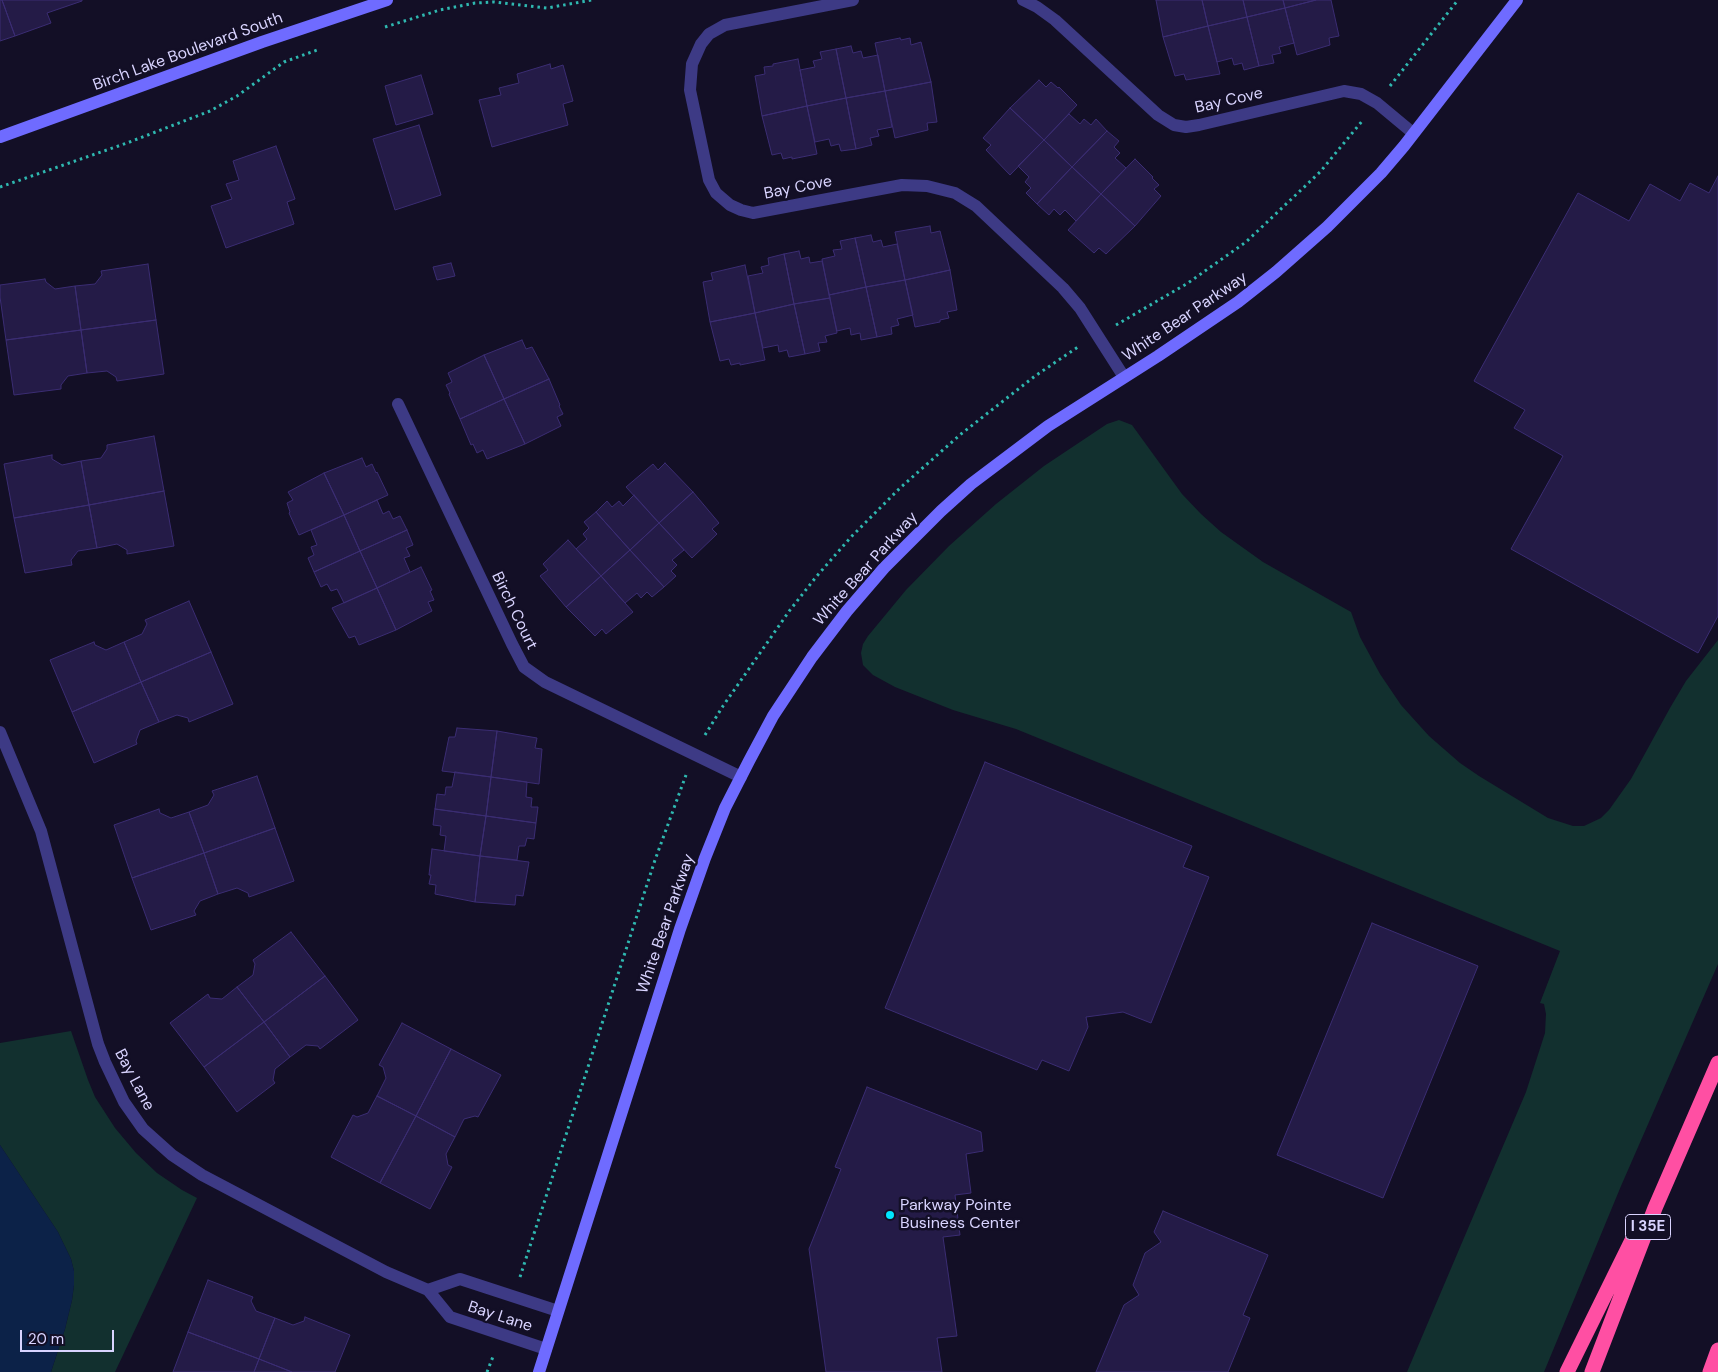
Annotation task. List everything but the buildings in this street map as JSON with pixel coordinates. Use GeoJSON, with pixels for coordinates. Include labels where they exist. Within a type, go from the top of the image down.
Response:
{"type":"FeatureCollection","features":[{"type":"Feature","properties":{"kind":"highway","name":"I 35E"},"geometry":{"type":"LineString","coordinates":[[1592,1372],[1655,1208],[1718,1063]]}},
{"type":"Feature","properties":{"kind":"highway"},"geometry":{"type":"LineString","coordinates":[[1566,1372],[1709,1083]]}},
{"type":"Feature","properties":{"kind":"highway"},"geometry":{"type":"LineString","coordinates":[[1710,1372],[1718,1350]]}},
{"type":"Feature","properties":{"kind":"street","name":"Birch Lake Boulevard South"},"geometry":{"type":"LineString","coordinates":[[0,137],[262,42],[387,0]]}},
{"type":"Feature","properties":{"kind":"street","name":"Bay Cove"},"geometry":{"type":"LineString","coordinates":[[853,0],[726,25],[709,34],[701,44],[692,64],[690,90],[709,180],[716,193],[730,205],[753,213],[902,185],[927,186],[955,193],[976,206],[1063,288],[1080,308],[1124,377]]}},
{"type":"Feature","properties":{"kind":"street","name":"Bay Cove"},"geometry":{"type":"LineString","coordinates":[[1023,0],[1055,20],[1158,115],[1174,125],[1186,127],[1198,125],[1344,91],[1361,94],[1377,103],[1414,133]]}},
{"type":"Feature","properties":{"kind":"street","name":"White Bear Parkway"},"geometry":{"type":"LineString","coordinates":[[539,1372],[688,904],[719,822],[740,777],[765,731],[812,657],[846,611],[906,544],[955,498],[1010,453],[1059,418],[1206,324],[1276,272],[1327,228],[1381,173],[1517,0]]}},
{"type":"Feature","properties":{"kind":"street","name":"Birch Court"},"geometry":{"type":"LineString","coordinates":[[398,404],[524,666],[545,682],[740,777]]}},
{"type":"Feature","properties":{"kind":"street","name":"Bay Lane"},"geometry":{"type":"LineString","coordinates":[[0,732],[41,831],[98,1044],[118,1091],[150,1136],[168,1152],[202,1175],[386,1272],[428,1290],[450,1317],[546,1349]]}},
{"type":"Feature","properties":{"kind":"street","name":"Bay Lane"},"geometry":{"type":"LineString","coordinates":[[428,1290],[460,1279],[558,1311]]}},
{"type":"Feature","properties":{"kind":"path"},"geometry":{"type":"LineString","coordinates":[[377,30],[440,10],[475,2],[494,2],[547,8],[592,0]]}},
{"type":"Feature","properties":{"kind":"path"},"geometry":{"type":"LineString","coordinates":[[1393,83],[1458,0]]}},
{"type":"Feature","properties":{"kind":"path"},"geometry":{"type":"LineString","coordinates":[[0,187],[135,140],[210,111],[237,96],[284,62],[326,47]]}},
{"type":"Feature","properties":{"kind":"path"},"geometry":{"type":"LineString","coordinates":[[1120,323],[1188,283],[1246,242],[1320,172],[1356,128]]}},
{"type":"Feature","properties":{"kind":"path"},"geometry":{"type":"LineString","coordinates":[[705,734],[790,610],[851,537],[900,488],[954,440],[1011,394],[1076,349]]}},
{"type":"Feature","properties":{"kind":"path"},"geometry":{"type":"LineString","coordinates":[[523,1268],[655,860],[684,778]]}},
{"type":"Feature","properties":{"kind":"green space"},"geometry":{"type":"Polygon","coordinates":[[[1119,420],[1132,425],[1182,494],[1221,532],[1263,562],[1351,612],[1360,637],[1380,674],[1401,705],[1429,736],[1460,763],[1548,818],[1573,826],[1584,826],[1601,818],[1609,810],[1631,779],[1686,681],[1718,640],[1718,964],[1621,1186],[1544,1372],[1407,1372],[1526,1092],[1545,1033],[1546,1014],[1544,1004],[1540,1003],[1560,951],[1016,729],[953,710],[895,687],[873,675],[863,665],[861,653],[863,644],[868,636],[906,590],[949,546],[996,504],[1044,466],[1107,424],[1119,420]]]}},
{"type":"Feature","properties":{"kind":"green space"},"geometry":{"type":"Polygon","coordinates":[[[71,1031],[95,1097],[115,1128],[136,1153],[157,1173],[197,1198],[115,1372],[51,1372],[72,1300],[74,1271],[71,1259],[58,1232],[0,1145],[0,1043],[71,1031]]]}},
{"type":"Feature","properties":{"kind":"water"},"geometry":{"type":"Polygon","coordinates":[[[0,1145],[58,1232],[71,1259],[74,1271],[72,1300],[51,1372],[0,1372],[0,1145]]]}},
{"type":"Feature","properties":{"kind":"place","name":"Parkway Pointe Business Center"},"geometry":{"type":"Point","coordinates":[890,1215]}}]}
